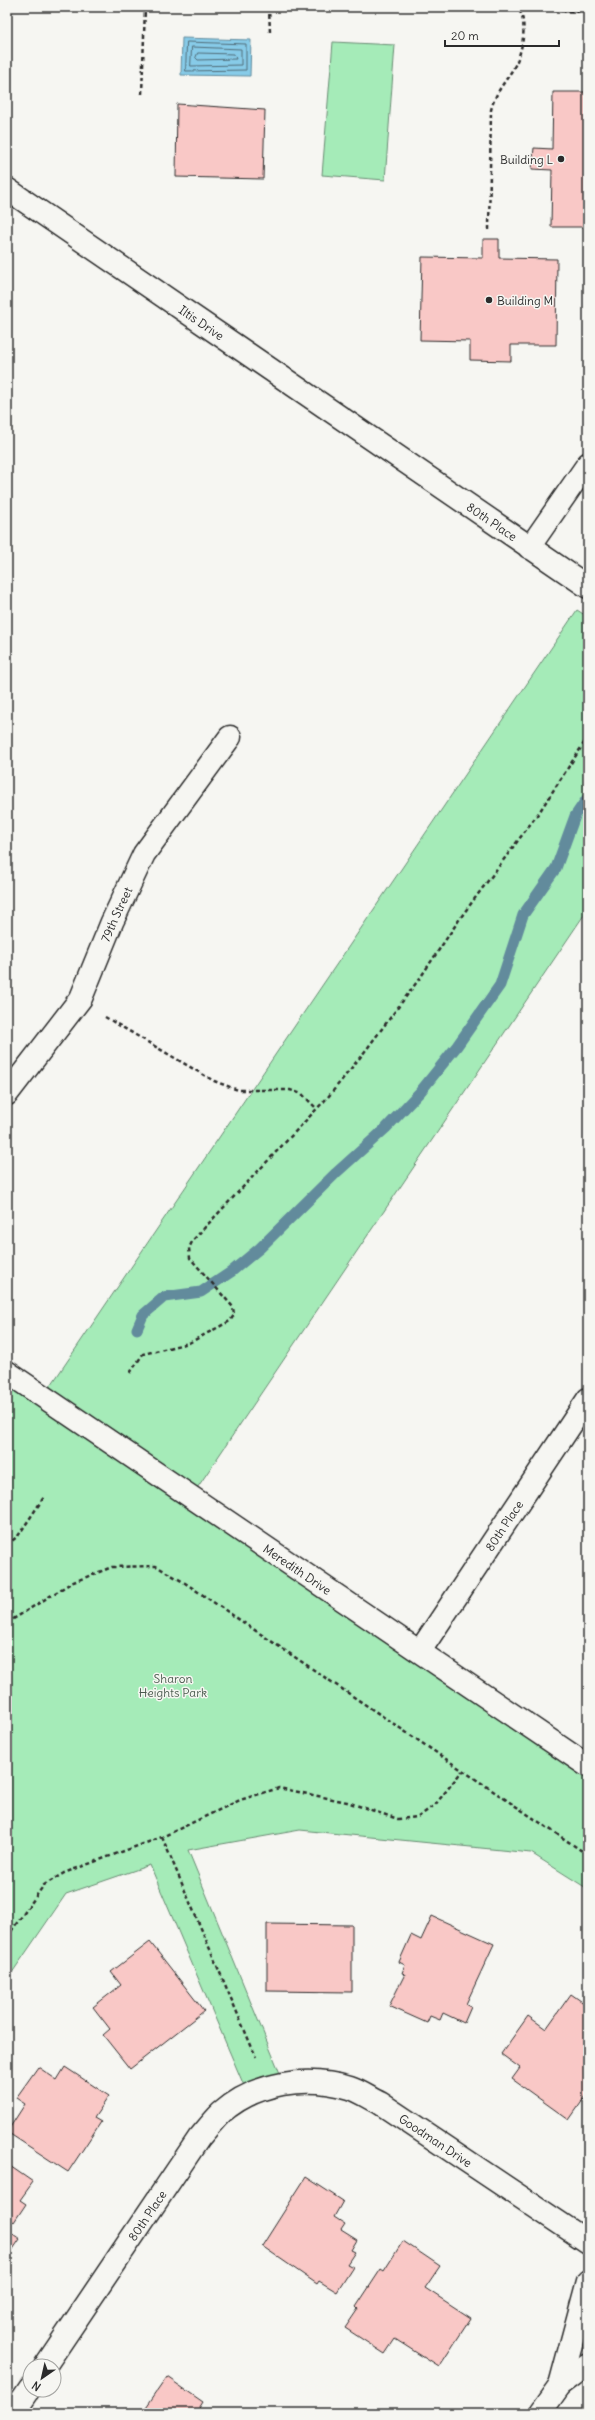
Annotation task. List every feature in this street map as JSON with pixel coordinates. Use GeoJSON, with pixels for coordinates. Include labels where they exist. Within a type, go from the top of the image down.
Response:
{"type":"FeatureCollection","features":[{"type":"Feature","properties":{"kind":"street","name":"Iltis Drive"},"geometry":{"type":"LineString","coordinates":[[7,189],[395,457]]}},
{"type":"Feature","properties":{"kind":"street","name":"80th Place"},"geometry":{"type":"LineString","coordinates":[[395,457],[588,587]]}},
{"type":"Feature","properties":{"kind":"street","name":"79th Street"},"geometry":{"type":"LineString","coordinates":[[7,1094],[80,1000],[144,854],[230,737]]}},
{"type":"Feature","properties":{"kind":"street","name":"Meredith Drive"},"geometry":{"type":"LineString","coordinates":[[7,1372],[588,1766]]}},
{"type":"Feature","properties":{"kind":"street","name":"80th Place"},"geometry":{"type":"LineString","coordinates":[[420,1651],[588,1399]]}},
{"type":"Feature","properties":{"kind":"street","name":"Goodman Drive"},"geometry":{"type":"LineString","coordinates":[[269,2088],[284,2083],[316,2081],[351,2088],[380,2104],[588,2242]]}},
{"type":"Feature","properties":{"kind":"street","name":"80th Place"},"geometry":{"type":"LineString","coordinates":[[50,2358],[199,2138],[222,2113],[248,2095],[269,2088]]}},
{"type":"Feature","properties":{"kind":"street"},"geometry":{"type":"LineString","coordinates":[[560,2385],[588,2281]]}},
{"type":"Feature","properties":{"kind":"street"},"geometry":{"type":"LineString","coordinates":[[540,2413],[560,2385],[588,2364]]}},
{"type":"Feature","properties":{"kind":"street"},"geometry":{"type":"LineString","coordinates":[[13,2413],[23,2398]]}},
{"type":"Feature","properties":{"kind":"lane"},"geometry":{"type":"LineString","coordinates":[[529,548],[588,463]]}},
{"type":"Feature","properties":{"kind":"path"},"geometry":{"type":"LineString","coordinates":[[142,94],[145,7]]}},
{"type":"Feature","properties":{"kind":"path"},"geometry":{"type":"LineString","coordinates":[[268,7],[270,33]]}},
{"type":"Feature","properties":{"kind":"path"},"geometry":{"type":"LineString","coordinates":[[489,230],[491,110],[494,96],[517,61],[524,29],[520,11],[517,7]]}},
{"type":"Feature","properties":{"kind":"path"},"geometry":{"type":"LineString","coordinates":[[520,11],[532,8],[588,12]]}},
{"type":"Feature","properties":{"kind":"path"},"geometry":{"type":"LineString","coordinates":[[130,1373],[143,1354],[190,1343],[230,1321],[234,1315],[233,1307],[190,1258],[188,1248],[193,1240],[317,1109],[366,1050],[415,984],[461,917],[540,811],[588,737]]}},
{"type":"Feature","properties":{"kind":"path"},"geometry":{"type":"LineString","coordinates":[[80,1000],[214,1081],[238,1090],[290,1090],[302,1094],[317,1109]]}},
{"type":"Feature","properties":{"kind":"path"},"geometry":{"type":"LineString","coordinates":[[7,1545],[18,1536],[44,1497]]}},
{"type":"Feature","properties":{"kind":"path"},"geometry":{"type":"LineString","coordinates":[[7,1623],[71,1583],[112,1567],[156,1566],[185,1582],[588,1855]]}},
{"type":"Feature","properties":{"kind":"path"},"geometry":{"type":"LineString","coordinates":[[7,1937],[44,1885],[64,1873],[162,1837],[240,1800],[279,1788],[347,1802],[398,1819],[418,1817],[435,1805],[462,1771]]}},
{"type":"Feature","properties":{"kind":"path"},"geometry":{"type":"LineString","coordinates":[[162,1837],[269,2088]]}},
{"type":"Feature","properties":{"kind":"green space"},"geometry":{"type":"Polygon","coordinates":[[[333,42],[395,45],[385,180],[322,175],[333,42]]]}},
{"type":"Feature","properties":{"kind":"green space","name":"Sharon Heights Park"},"geometry":{"type":"Polygon","coordinates":[[[577,610],[588,617],[588,909],[191,1497],[588,1766],[588,1889],[531,1853],[300,1830],[188,1850],[284,2083],[248,2095],[150,1865],[66,1894],[7,1980],[7,1372],[43,1397],[577,610]]]}},
{"type":"Feature","properties":{"kind":"water"},"geometry":{"type":"Polygon","coordinates":[[[182,38],[251,40],[250,76],[181,75],[182,38]]]}},
{"type":"Feature","properties":{"kind":"building","name":"Building L"},"geometry":{"type":"Polygon","coordinates":[[[553,92],[588,92],[588,227],[551,227],[552,170],[532,169],[534,148],[552,149],[553,92]]]}},
{"type":"Feature","properties":{"kind":"building"},"geometry":{"type":"Polygon","coordinates":[[[177,104],[265,110],[263,179],[176,177],[177,104]]]}},
{"type":"Feature","properties":{"kind":"building","name":"Building M"},"geometry":{"type":"Polygon","coordinates":[[[483,239],[499,239],[499,258],[557,259],[556,345],[511,345],[511,361],[470,360],[470,341],[420,340],[422,257],[483,258],[483,239]]]}},
{"type":"Feature","properties":{"kind":"building"},"geometry":{"type":"Polygon","coordinates":[[[432,1916],[494,1944],[466,2004],[471,2007],[464,2023],[443,2013],[440,2020],[430,2016],[427,2023],[389,2006],[405,1974],[402,1973],[405,1965],[399,1962],[411,1935],[421,1940],[432,1916]]]}},
{"type":"Feature","properties":{"kind":"building"},"geometry":{"type":"Polygon","coordinates":[[[267,1924],[352,1925],[352,1992],[267,1991],[267,1924]]]}},
{"type":"Feature","properties":{"kind":"building"},"geometry":{"type":"Polygon","coordinates":[[[150,1942],[204,2011],[130,2069],[103,2035],[110,2029],[93,2007],[121,1985],[111,1972],[150,1942]]]}},
{"type":"Feature","properties":{"kind":"building"},"geometry":{"type":"Polygon","coordinates":[[[571,1994],[588,2006],[588,2093],[569,2120],[512,2079],[520,2068],[501,2054],[528,2016],[546,2029],[571,1994]]]}},
{"type":"Feature","properties":{"kind":"building"},"geometry":{"type":"Polygon","coordinates":[[[38,2067],[57,2080],[65,2067],[109,2096],[94,2118],[101,2122],[68,2172],[7,2132],[25,2104],[16,2098],[38,2067]]]}},
{"type":"Feature","properties":{"kind":"building"},"geometry":{"type":"Polygon","coordinates":[[[7,2164],[33,2182],[20,2200],[26,2204],[14,2222],[10,2219],[7,2223],[7,2164]]]}},
{"type":"Feature","properties":{"kind":"building"},"geometry":{"type":"Polygon","coordinates":[[[306,2177],[343,2201],[334,2217],[345,2224],[341,2230],[357,2240],[351,2250],[355,2252],[347,2264],[353,2267],[337,2292],[319,2281],[317,2284],[262,2246],[306,2177]]]}},
{"type":"Feature","properties":{"kind":"building"},"geometry":{"type":"Polygon","coordinates":[[[7,2230],[20,2239],[7,2258],[7,2230]]]}},
{"type":"Feature","properties":{"kind":"building"},"geometry":{"type":"Polygon","coordinates":[[[403,2241],[440,2266],[425,2288],[471,2318],[439,2367],[395,2339],[385,2354],[345,2328],[358,2309],[356,2307],[381,2269],[384,2271],[403,2241]]]}},
{"type":"Feature","properties":{"kind":"building"},"geometry":{"type":"Polygon","coordinates":[[[167,2377],[203,2402],[196,2413],[142,2413],[167,2377]]]}},
{"type":"Feature","properties":{"kind":"waterway"},"geometry":{"type":"LineString","coordinates":[[137,1329],[143,1315],[164,1297],[201,1292],[231,1272],[260,1248],[336,1173],[386,1128],[420,1092],[457,1046],[500,985],[523,915],[556,868],[575,816],[588,797]]}},
{"type":"Feature","properties":{"kind":"place","name":"Building L"},"geometry":{"type":"Point","coordinates":[561,159]}},
{"type":"Feature","properties":{"kind":"place","name":"Building M"},"geometry":{"type":"Point","coordinates":[489,300]}}]}
